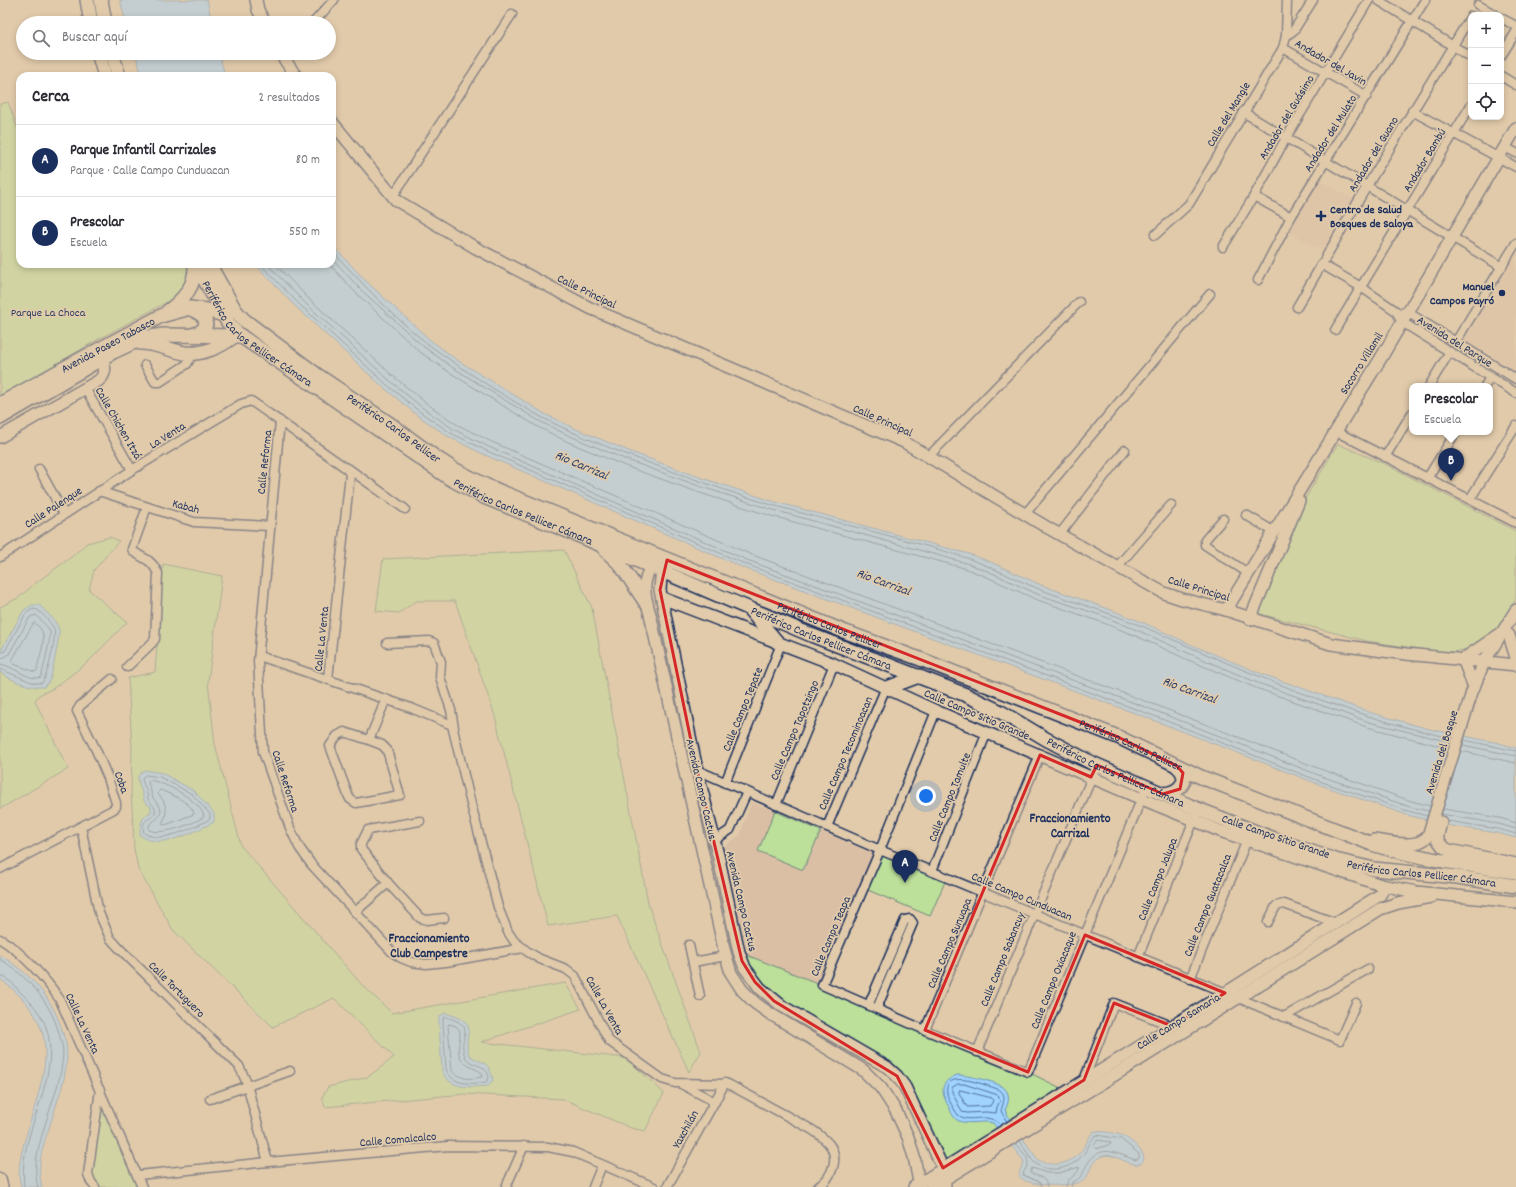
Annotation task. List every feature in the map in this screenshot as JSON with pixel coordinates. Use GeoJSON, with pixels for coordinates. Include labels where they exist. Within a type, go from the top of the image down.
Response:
{"type":"FeatureCollection","features":[{"type":"Feature","properties":{"kind":"main road"},"geometry":{"type":"LineString","coordinates":[[87,0],[90,16]]}},
{"type":"Feature","properties":{"kind":"main road"},"geometry":{"type":"LineString","coordinates":[[101,0],[104,16]]}},
{"type":"Feature","properties":{"kind":"main road"},"geometry":{"type":"LineString","coordinates":[[100,60],[104,72]]}},
{"type":"Feature","properties":{"kind":"main road"},"geometry":{"type":"LineString","coordinates":[[114,60],[118,72]]}},
{"type":"Feature","properties":{"kind":"main road"},"geometry":{"type":"LineString","coordinates":[[161,316],[176,305],[190,288],[195,273],[195,268]]}},
{"type":"Feature","properties":{"kind":"main road","name":"Periférico Carlos Pellicer Cámara"},"geometry":{"type":"LineString","coordinates":[[197,268],[231,326],[413,454],[466,488],[502,505],[598,544],[652,561]]}},
{"type":"Feature","properties":{"kind":"main road","name":"Periférico Carlos Pellicer"},"geometry":{"type":"LineString","coordinates":[[210,268],[231,326],[244,320],[317,375],[452,468],[487,486],[652,561],[763,598],[843,631],[1118,736],[1201,777],[1355,838],[1396,851],[1516,872]]}},
{"type":"Feature","properties":{"kind":"main road"},"geometry":{"type":"LineString","coordinates":[[190,308],[204,316],[206,323],[204,329],[198,334],[192,335]]}},
{"type":"Feature","properties":{"kind":"main road","name":"Avenida Paseo Tabasco"},"geometry":{"type":"LineString","coordinates":[[0,404],[161,316],[190,308],[200,308],[231,326]]}},
{"type":"Feature","properties":{"kind":"main road"},"geometry":{"type":"LineString","coordinates":[[128,344],[150,343],[180,352],[193,353],[221,345],[231,326]]}},
{"type":"Feature","properties":{"kind":"main road","name":"Avenida Paseo Tabasco"},"geometry":{"type":"LineString","coordinates":[[0,418],[128,344],[143,338],[154,336],[192,335],[231,326]]}},
{"type":"Feature","properties":{"kind":"main road"},"geometry":{"type":"LineString","coordinates":[[598,544],[620,564],[646,603]]}},
{"type":"Feature","properties":{"kind":"main road","name":"Periférico Carlos Pellicer Cámara"},"geometry":{"type":"LineString","coordinates":[[665,566],[747,607],[811,635],[966,694],[1002,712],[1068,751],[1163,794],[1196,813],[1355,865],[1374,869],[1457,877],[1516,886]]}},
{"type":"Feature","properties":{"kind":"main road"},"geometry":{"type":"LineString","coordinates":[[747,607],[779,643]]}},
{"type":"Feature","properties":{"kind":"main road"},"geometry":{"type":"LineString","coordinates":[[886,688],[919,676]]}},
{"type":"Feature","properties":{"kind":"main road"},"geometry":{"type":"LineString","coordinates":[[1163,794],[1172,793],[1182,785],[1183,772],[1177,766]]}},
{"type":"Feature","properties":{"kind":"main road"},"geometry":{"type":"LineString","coordinates":[[1196,813],[1186,791],[1190,780],[1201,777]]}},
{"type":"Feature","properties":{"kind":"street"},"geometry":{"type":"LineString","coordinates":[[319,16],[334,0]]}},
{"type":"Feature","properties":{"kind":"street"},"geometry":{"type":"LineString","coordinates":[[1286,36],[1287,0]]}},
{"type":"Feature","properties":{"kind":"street","name":"Calle del Mangle"},"geometry":{"type":"LineString","coordinates":[[1155,235],[1189,204],[1243,112],[1283,48],[1286,36],[1294,30],[1313,0]]}},
{"type":"Feature","properties":{"kind":"street","name":"Andador del Guásimo"},"geometry":{"type":"LineString","coordinates":[[1223,247],[1254,196],[1286,138],[1369,0]]}},
{"type":"Feature","properties":{"kind":"street"},"geometry":{"type":"LineString","coordinates":[[1378,0],[1413,20],[1468,55]]}},
{"type":"Feature","properties":{"kind":"street","name":"Andador del Mulato"},"geometry":{"type":"LineString","coordinates":[[1258,280],[1291,217],[1425,0]]}},
{"type":"Feature","properties":{"kind":"street"},"geometry":{"type":"LineString","coordinates":[[258,1],[258,10],[261,16]]}},
{"type":"Feature","properties":{"kind":"street"},"geometry":{"type":"LineString","coordinates":[[1479,2],[1492,12]]}},
{"type":"Feature","properties":{"kind":"street","name":"Andador del Guano"},"geometry":{"type":"LineString","coordinates":[[1473,12],[1479,2]]}},
{"type":"Feature","properties":{"kind":"street"},"geometry":{"type":"LineString","coordinates":[[393,196],[512,14]]}},
{"type":"Feature","properties":{"kind":"street","name":"Andador del Guano"},"geometry":{"type":"LineString","coordinates":[[1297,306],[1367,186],[1468,20]]}},
{"type":"Feature","properties":{"kind":"street"},"geometry":{"type":"LineString","coordinates":[[1504,20],[1516,26]]}},
{"type":"Feature","properties":{"kind":"street"},"geometry":{"type":"LineString","coordinates":[[1504,51],[1516,32]]}},
{"type":"Feature","properties":{"kind":"street","name":"Andador del Javin"},"geometry":{"type":"LineString","coordinates":[[1283,48],[1367,96]]}},
{"type":"Feature","properties":{"kind":"street"},"geometry":{"type":"LineString","coordinates":[[286,60],[294,72]]}},
{"type":"Feature","properties":{"kind":"street"},"geometry":{"type":"LineString","coordinates":[[1504,78],[1516,85]]}},
{"type":"Feature","properties":{"kind":"street","name":"Andador Bambú"},"geometry":{"type":"LineString","coordinates":[[1335,330],[1468,110]]}},
{"type":"Feature","properties":{"kind":"street"},"geometry":{"type":"LineString","coordinates":[[1412,111],[1516,167]]}},
{"type":"Feature","properties":{"kind":"street"},"geometry":{"type":"LineString","coordinates":[[1243,112],[1502,267]]}},
{"type":"Feature","properties":{"kind":"street","name":"Calle Principal"},"geometry":{"type":"LineString","coordinates":[[336,127],[396,200],[476,248],[590,308],[904,442],[1059,534],[1164,593],[1226,610],[1331,644],[1406,654],[1516,665]]}},
{"type":"Feature","properties":{"kind":"street","name":"Socorro Villamil"},"geometry":{"type":"LineString","coordinates":[[1250,619],[1297,504],[1405,317],[1455,239],[1501,159],[1512,148],[1516,128]]}},
{"type":"Feature","properties":{"kind":"street"},"geometry":{"type":"LineString","coordinates":[[1254,196],[1291,217]]}},
{"type":"Feature","properties":{"kind":"street"},"geometry":{"type":"LineString","coordinates":[[1455,343],[1516,242]]}},
{"type":"Feature","properties":{"kind":"street"},"geometry":{"type":"LineString","coordinates":[[1321,264],[1361,287],[1405,317]]}},
{"type":"Feature","properties":{"kind":"street"},"geometry":{"type":"LineString","coordinates":[[1025,514],[1210,294]]}},
{"type":"Feature","properties":{"kind":"street"},"geometry":{"type":"LineString","coordinates":[[928,457],[1079,302]]}},
{"type":"Feature","properties":{"kind":"street","name":"Avenida del Parque"},"geometry":{"type":"LineString","coordinates":[[1405,317],[1455,343],[1516,379]]}},
{"type":"Feature","properties":{"kind":"street","name":"Avenida del Parque"},"geometry":{"type":"LineString","coordinates":[[1405,317],[1449,352],[1516,393]]}},
{"type":"Feature","properties":{"kind":"street"},"geometry":{"type":"LineString","coordinates":[[1430,383],[1449,352]]}},
{"type":"Feature","properties":{"kind":"street"},"geometry":{"type":"LineString","coordinates":[[145,365],[155,382],[160,382],[187,364],[193,353]]}},
{"type":"Feature","properties":{"kind":"street","name":"Avenida Paseo Tabasco"},"geometry":{"type":"LineString","coordinates":[[0,437],[103,377],[105,367],[102,359]]}},
{"type":"Feature","properties":{"kind":"street"},"geometry":{"type":"LineString","coordinates":[[1487,383],[1490,377]]}},
{"type":"Feature","properties":{"kind":"street","name":"Calle Chichen Itzá"},"geometry":{"type":"LineString","coordinates":[[85,388],[132,470]]}},
{"type":"Feature","properties":{"kind":"street","name":"La Venta"},"geometry":{"type":"LineString","coordinates":[[99,491],[247,401],[253,402],[280,421]]}},
{"type":"Feature","properties":{"kind":"street"},"geometry":{"type":"LineString","coordinates":[[1385,457],[1409,418]]}},
{"type":"Feature","properties":{"kind":"street"},"geometry":{"type":"LineString","coordinates":[[280,421],[405,509]]}},
{"type":"Feature","properties":{"kind":"street","name":"Calle Reforma"},"geometry":{"type":"LineString","coordinates":[[280,421],[258,666],[263,752],[290,828],[299,847],[311,864],[392,952],[401,958],[411,962],[436,963],[523,948]]}},
{"type":"Feature","properties":{"kind":"street"},"geometry":{"type":"LineString","coordinates":[[1470,499],[1516,426]]}},
{"type":"Feature","properties":{"kind":"street"},"geometry":{"type":"LineString","coordinates":[[1338,432],[1385,457],[1515,521]]}},
{"type":"Feature","properties":{"kind":"street","name":"Socorro Villamil"},"geometry":{"type":"LineString","coordinates":[[1226,610],[1273,531],[1338,432]]}},
{"type":"Feature","properties":{"kind":"street"},"geometry":{"type":"LineString","coordinates":[[1428,477],[1454,435]]}},
{"type":"Feature","properties":{"kind":"street"},"geometry":{"type":"LineString","coordinates":[[1059,534],[1125,450]]}},
{"type":"Feature","properties":{"kind":"street","name":"Calle La Venta"},"geometry":{"type":"LineString","coordinates":[[346,468],[350,471],[351,476],[328,679],[449,722],[454,728]]}},
{"type":"Feature","properties":{"kind":"street"},"geometry":{"type":"LineString","coordinates":[[39,469],[64,514]]}},
{"type":"Feature","properties":{"kind":"street","name":"Kabah"},"geometry":{"type":"LineString","coordinates":[[99,491],[194,522],[270,526]]}},
{"type":"Feature","properties":{"kind":"street","name":"Calle Palenque"},"geometry":{"type":"LineString","coordinates":[[0,557],[99,491]]}},
{"type":"Feature","properties":{"kind":"street"},"geometry":{"type":"LineString","coordinates":[[1117,567],[1172,505]]}},
{"type":"Feature","properties":{"kind":"street"},"geometry":{"type":"LineString","coordinates":[[127,667],[155,639],[158,573],[151,563],[134,552],[132,549],[147,507]]}},
{"type":"Feature","properties":{"kind":"street"},"geometry":{"type":"LineString","coordinates":[[1246,515],[1273,531]]}},
{"type":"Feature","properties":{"kind":"street"},"geometry":{"type":"LineString","coordinates":[[1223,519],[1205,540],[1205,545],[1248,573]]}},
{"type":"Feature","properties":{"kind":"street","name":"Avenida Campo Cactus."},"geometry":{"type":"LineString","coordinates":[[652,561],[644,588],[646,603],[731,973],[742,990],[754,1003],[863,1070],[876,1082],[889,1098],[905,1130],[913,1151],[917,1186]]}},
{"type":"Feature","properties":{"kind":"street","name":"Avenida Campo Cactus"},"geometry":{"type":"LineString","coordinates":[[665,566],[659,586],[697,770],[742,961],[749,975],[766,994],[782,1006],[887,1067],[897,1076],[915,1107],[944,1178]]}},
{"type":"Feature","properties":{"kind":"street","name":"Calle Campo Sitio Grande"},"geometry":{"type":"LineString","coordinates":[[662,598],[834,664],[936,711],[1142,799],[1196,813],[1247,840],[1381,885],[1402,890],[1516,902]]}},
{"type":"Feature","properties":{"kind":"street","name":"Avenida del Bosque"},"geometry":{"type":"LineString","coordinates":[[1433,834],[1474,691],[1488,663],[1506,633],[1516,610]]}},
{"type":"Feature","properties":{"kind":"street","name":"Avenida del Bosque"},"geometry":{"type":"LineString","coordinates":[[1506,633],[1516,623]]}},
{"type":"Feature","properties":{"kind":"street"},"geometry":{"type":"LineString","coordinates":[[1474,691],[1463,659],[1506,633],[1516,658]]}},
{"type":"Feature","properties":{"kind":"street","name":"Calle La Venta"},"geometry":{"type":"LineString","coordinates":[[387,643],[429,640],[434,643],[441,662],[440,677],[451,710],[471,804],[498,907],[508,932],[514,940],[540,959],[566,969],[575,976],[606,1036],[612,1044],[662,1079],[678,1083],[725,1083],[731,1085],[809,1128],[829,1144],[834,1154],[833,1166],[827,1178],[818,1187]]}},
{"type":"Feature","properties":{"kind":"street","name":"Calle Campo Tepate"},"geometry":{"type":"LineString","coordinates":[[725,783],[779,643]]}},
{"type":"Feature","properties":{"kind":"street"},"geometry":{"type":"LineString","coordinates":[[259,656],[328,679]]}},
{"type":"Feature","properties":{"kind":"street","name":"Calle Campo Tapotzingo"},"geometry":{"type":"LineString","coordinates":[[776,804],[834,664]]}},
{"type":"Feature","properties":{"kind":"street","name":"Coba"},"geometry":{"type":"LineString","coordinates":[[0,869],[112,810],[116,805],[116,800],[108,778],[96,750],[76,711],[112,679]]}},
{"type":"Feature","properties":{"kind":"street","name":"Calle Campo Tecominoacan"},"geometry":{"type":"LineString","coordinates":[[827,827],[886,688]]}},
{"type":"Feature","properties":{"kind":"street"},"geometry":{"type":"LineString","coordinates":[[369,740],[386,699]]}},
{"type":"Feature","properties":{"kind":"street","name":"Calle Campo Teapa"},"geometry":{"type":"LineString","coordinates":[[936,711],[880,850],[822,985],[977,1052],[1028,1072]]}},
{"type":"Feature","properties":{"kind":"street"},"geometry":{"type":"LineString","coordinates":[[344,732],[369,740],[382,745],[386,750],[400,795],[356,804],[348,795],[330,746],[335,738],[344,732]]}},
{"type":"Feature","properties":{"kind":"street","name":"Calle Campo Tamulte"},"geometry":{"type":"LineString","coordinates":[[932,871],[987,732]]}},
{"type":"Feature","properties":{"kind":"street","name":"Calle Campo Sunuapa"},"geometry":{"type":"LineString","coordinates":[[925,1030],[1040,755]]}},
{"type":"Feature","properties":{"kind":"street","name":"Calle Campo Sabancuy"},"geometry":{"type":"LineString","coordinates":[[977,1052],[1097,765]]}},
{"type":"Feature","properties":{"kind":"street","name":"Calle Campo Cunduacan"},"geometry":{"type":"LineString","coordinates":[[697,770],[880,850],[1340,1040],[1356,1003]]}},
{"type":"Feature","properties":{"kind":"street","name":"Calle Campo Oxiacaque"},"geometry":{"type":"LineString","coordinates":[[1028,1072],[1147,787]]}},
{"type":"Feature","properties":{"kind":"street"},"geometry":{"type":"LineString","coordinates":[[714,840],[730,830],[747,792]]}},
{"type":"Feature","properties":{"kind":"street","name":"Calle Campo Jalupa"},"geometry":{"type":"LineString","coordinates":[[1138,957],[1196,813]]}},
{"type":"Feature","properties":{"kind":"street"},"geometry":{"type":"LineString","coordinates":[[420,821],[371,829],[366,832],[361,844],[361,849],[420,918],[427,920],[444,918]]}},
{"type":"Feature","properties":{"kind":"street","name":"Calle Tortuguero"},"geometry":{"type":"LineString","coordinates":[[81,827],[99,913],[110,938],[236,1062],[242,1070],[268,1162]]}},
{"type":"Feature","properties":{"kind":"street"},"geometry":{"type":"LineString","coordinates":[[1355,838],[1415,844],[1433,834],[1439,843],[1449,850],[1516,864]]}},
{"type":"Feature","properties":{"kind":"street","name":"Calle Campo Guatacalca"},"geometry":{"type":"LineString","coordinates":[[1190,979],[1247,840]]}},
{"type":"Feature","properties":{"kind":"street"},"geometry":{"type":"LineString","coordinates":[[355,912],[388,882]]}},
{"type":"Feature","properties":{"kind":"street","name":"Calle Campo Samaria"},"geometry":{"type":"LineString","coordinates":[[932,1187],[1084,1080],[1380,895],[1382,891],[1381,885]]}},
{"type":"Feature","properties":{"kind":"street","name":"Calle Campo Samaria"},"geometry":{"type":"LineString","coordinates":[[917,1186],[944,1178],[1380,909],[1398,903],[1444,894]]}},
{"type":"Feature","properties":{"kind":"street"},"geometry":{"type":"LineString","coordinates":[[1268,922],[1276,906],[1284,904],[1336,923]]}},
{"type":"Feature","properties":{"kind":"street"},"geometry":{"type":"LineString","coordinates":[[910,919],[913,923],[873,1006],[905,920],[910,919]]}},
{"type":"Feature","properties":{"kind":"street","name":"Calle La Venta"},"geometry":{"type":"LineString","coordinates":[[0,939],[19,953],[56,994],[143,1186]]}},
{"type":"Feature","properties":{"kind":"street"},"geometry":{"type":"LineString","coordinates":[[689,945],[700,996]]}},
{"type":"Feature","properties":{"kind":"street"},"geometry":{"type":"LineString","coordinates":[[693,962],[726,956]]}},
{"type":"Feature","properties":{"kind":"street"},"geometry":{"type":"LineString","coordinates":[[1284,1017],[1368,969]]}},
{"type":"Feature","properties":{"kind":"street"},"geometry":{"type":"LineString","coordinates":[[1084,1080],[1114,1003],[1172,1026]]}},
{"type":"Feature","properties":{"kind":"street"},"geometry":{"type":"LineString","coordinates":[[210,1099],[290,1071]]}},
{"type":"Feature","properties":{"kind":"street"},"geometry":{"type":"LineString","coordinates":[[678,1083],[714,1102]]}},
{"type":"Feature","properties":{"kind":"street","name":"Yaxchilán"},"geometry":{"type":"LineString","coordinates":[[667,1187],[725,1083]]}},
{"type":"Feature","properties":{"kind":"street"},"geometry":{"type":"LineString","coordinates":[[95,1187],[88,1174],[100,1089]]}},
{"type":"Feature","properties":{"kind":"street","name":"Calle Comalcalco"},"geometry":{"type":"LineString","coordinates":[[138,1175],[448,1146],[524,1146],[568,1150],[654,1187]]}},
{"type":"Feature","properties":{"kind":"street"},"geometry":{"type":"LineString","coordinates":[[506,1187],[524,1146]]}},
{"type":"Feature","properties":{"kind":"street"},"geometry":{"type":"LineString","coordinates":[[593,1187],[602,1165]]}},
{"type":"Feature","properties":{"kind":"street"},"geometry":{"type":"LineString","coordinates":[[0,1179],[2,1187]]}},
{"type":"Feature","properties":{"kind":"highlighted area"},"geometry":{"type":"Polygon","coordinates":[[[667,560],[1118,737],[1177,766],[1183,773],[1180,789],[1163,794],[1097,765],[1091,777],[1040,755],[925,1030],[1028,1072],[1085,935],[1225,993],[1172,1026],[1114,1003],[1084,1080],[943,1168],[897,1076],[774,1001],[755,982],[742,961],[697,770],[660,590],[667,560]]]}},
{"type":"Feature","properties":{"kind":"shaded area","name":"Centro de Salud Bosques de Saloya"},"geometry":{"type":"Polygon","coordinates":[[[1320,180],[1355,200],[1323,252],[1286,231],[1320,180]]]}},
{"type":"Feature","properties":{"kind":"shaded area","name":"Manuel Campos Payró"},"geometry":{"type":"Polygon","coordinates":[[[1516,246],[1516,375],[1460,340],[1516,246]]]}},
{"type":"Feature","properties":{"kind":"shaded area"},"geometry":{"type":"Polygon","coordinates":[[[751,802],[775,811],[759,851],[803,870],[821,831],[873,853],[818,986],[749,960],[724,847],[740,835],[751,802]]]}},
{"type":"Feature","properties":{"kind":"green space","name":"Parque La Choca"},"geometry":{"type":"Polygon","coordinates":[[[8,102],[16,124],[16,268],[189,268],[187,284],[176,297],[97,340],[0,397],[0,104],[8,102]]]}},
{"type":"Feature","properties":{"kind":"green space"},"geometry":{"type":"Polygon","coordinates":[[[1338,444],[1387,465],[1516,531],[1516,599],[1502,623],[1479,647],[1447,653],[1367,641],[1256,613],[1303,502],[1338,444]]]}},
{"type":"Feature","properties":{"kind":"green space"},"geometry":{"type":"Polygon","coordinates":[[[110,537],[119,541],[94,570],[89,590],[127,622],[88,662],[54,688],[39,695],[35,701],[68,769],[0,809],[0,607],[18,598],[87,543],[110,537]]]}},
{"type":"Feature","properties":{"kind":"green space"},"geometry":{"type":"Polygon","coordinates":[[[564,550],[592,608],[649,907],[701,1052],[689,1072],[617,916],[548,926],[494,713],[455,601],[416,601],[399,613],[376,611],[383,559],[564,550]]]}},
{"type":"Feature","properties":{"kind":"green space"},"geometry":{"type":"Polygon","coordinates":[[[163,564],[222,576],[208,682],[215,744],[241,846],[362,985],[392,1013],[565,983],[581,1009],[481,1042],[626,1058],[664,1093],[645,1131],[631,1128],[563,1099],[464,1094],[325,1107],[322,1097],[328,1087],[368,1077],[394,1057],[334,998],[273,1027],[173,930],[138,869],[134,849],[131,793],[132,748],[128,678],[155,672],[163,564]]]}},
{"type":"Feature","properties":{"kind":"green space"},"geometry":{"type":"Polygon","coordinates":[[[775,811],[821,831],[803,870],[758,851],[775,811]]]}},
{"type":"Feature","properties":{"kind":"green space"},"geometry":{"type":"Polygon","coordinates":[[[880,850],[947,877],[930,916],[863,888],[880,850]]]}},
{"type":"Feature","properties":{"kind":"green space"},"geometry":{"type":"Polygon","coordinates":[[[739,952],[822,985],[1028,1072],[1067,1091],[943,1168],[903,1083],[774,1001],[739,952]]]}},
{"type":"Feature","properties":{"kind":"green space"},"geometry":{"type":"Polygon","coordinates":[[[100,1089],[142,1187],[95,1187],[88,1171],[100,1089]]]}},
{"type":"Feature","properties":{"kind":"water"},"geometry":{"type":"Polygon","coordinates":[[[120,0],[207,0],[210,16],[124,16],[120,0]]]}},
{"type":"Feature","properties":{"kind":"water"},"geometry":{"type":"Polygon","coordinates":[[[137,60],[221,60],[224,72],[141,72],[137,60]]]}},
{"type":"Feature","properties":{"kind":"water","name":"Rio Carrizal"},"geometry":{"type":"Polygon","coordinates":[[[336,249],[367,282],[429,339],[457,360],[545,414],[574,428],[631,452],[702,478],[772,501],[969,554],[993,563],[1041,585],[1142,622],[1192,645],[1262,674],[1372,713],[1429,729],[1499,743],[1516,748],[1516,838],[1497,833],[1452,826],[1407,815],[1318,784],[1153,720],[744,568],[485,455],[449,437],[417,415],[383,387],[296,307],[259,268],[336,268],[336,249]]]}},
{"type":"Feature","properties":{"kind":"water"},"geometry":{"type":"Polygon","coordinates":[[[32,605],[39,605],[54,620],[59,630],[50,680],[44,687],[21,683],[0,672],[0,652],[24,610],[32,605]]]}},
{"type":"Feature","properties":{"kind":"water"},"geometry":{"type":"Polygon","coordinates":[[[144,770],[162,773],[194,791],[214,813],[214,822],[174,839],[152,841],[140,835],[142,821],[145,816],[151,812],[151,807],[144,801],[138,780],[138,776],[144,770]]]}},
{"type":"Feature","properties":{"kind":"water"},"geometry":{"type":"Polygon","coordinates":[[[0,955],[22,970],[47,998],[59,1020],[66,1044],[67,1060],[64,1079],[41,1156],[40,1179],[42,1187],[21,1187],[19,1166],[44,1068],[45,1049],[42,1032],[34,1014],[21,997],[0,979],[0,955]]]}},
{"type":"Feature","properties":{"kind":"water"},"geometry":{"type":"Polygon","coordinates":[[[445,1013],[457,1017],[468,1025],[467,1047],[469,1055],[485,1064],[490,1069],[493,1080],[488,1086],[461,1086],[450,1082],[442,1071],[439,1017],[445,1013]]]}},
{"type":"Feature","properties":{"kind":"water"},"geometry":{"type":"Polygon","coordinates":[[[957,1075],[990,1081],[1002,1086],[1005,1089],[1008,1094],[1008,1103],[1005,1110],[1010,1120],[1038,1160],[1044,1163],[1057,1164],[1070,1161],[1080,1153],[1094,1131],[1115,1133],[1124,1136],[1138,1147],[1144,1156],[1144,1160],[1141,1163],[1133,1164],[1108,1155],[1098,1158],[1092,1164],[1088,1175],[1083,1181],[1062,1185],[1044,1185],[1028,1182],[1019,1176],[1020,1169],[1024,1163],[1023,1160],[993,1123],[963,1122],[957,1120],[953,1116],[943,1094],[943,1089],[946,1082],[957,1075]]]}},
{"type":"Feature","properties":{"kind":"place","name":"Centro de Salud Bosques de Saloya"},"geometry":{"type":"Point","coordinates":[1321,216]}},
{"type":"Feature","properties":{"kind":"place","name":"Manuel Campos Payró"},"geometry":{"type":"Point","coordinates":[1502,293]}},
{"type":"Feature","properties":{"kind":"place","name":"Prescolar"},"geometry":{"type":"Point","coordinates":[1451,481]}},
{"type":"Feature","properties":{"kind":"place","name":"Parque Infantil Carrizales"},"geometry":{"type":"Point","coordinates":[905,883]}},
{"type":"Feature","properties":{"kind":"district","name":"Fraccionamiento Carrizal"},"geometry":{"type":"Point","coordinates":[1070,824]}},
{"type":"Feature","properties":{"kind":"district","name":"Fraccionamiento Club Campestre"},"geometry":{"type":"Point","coordinates":[429,944]}}]}
